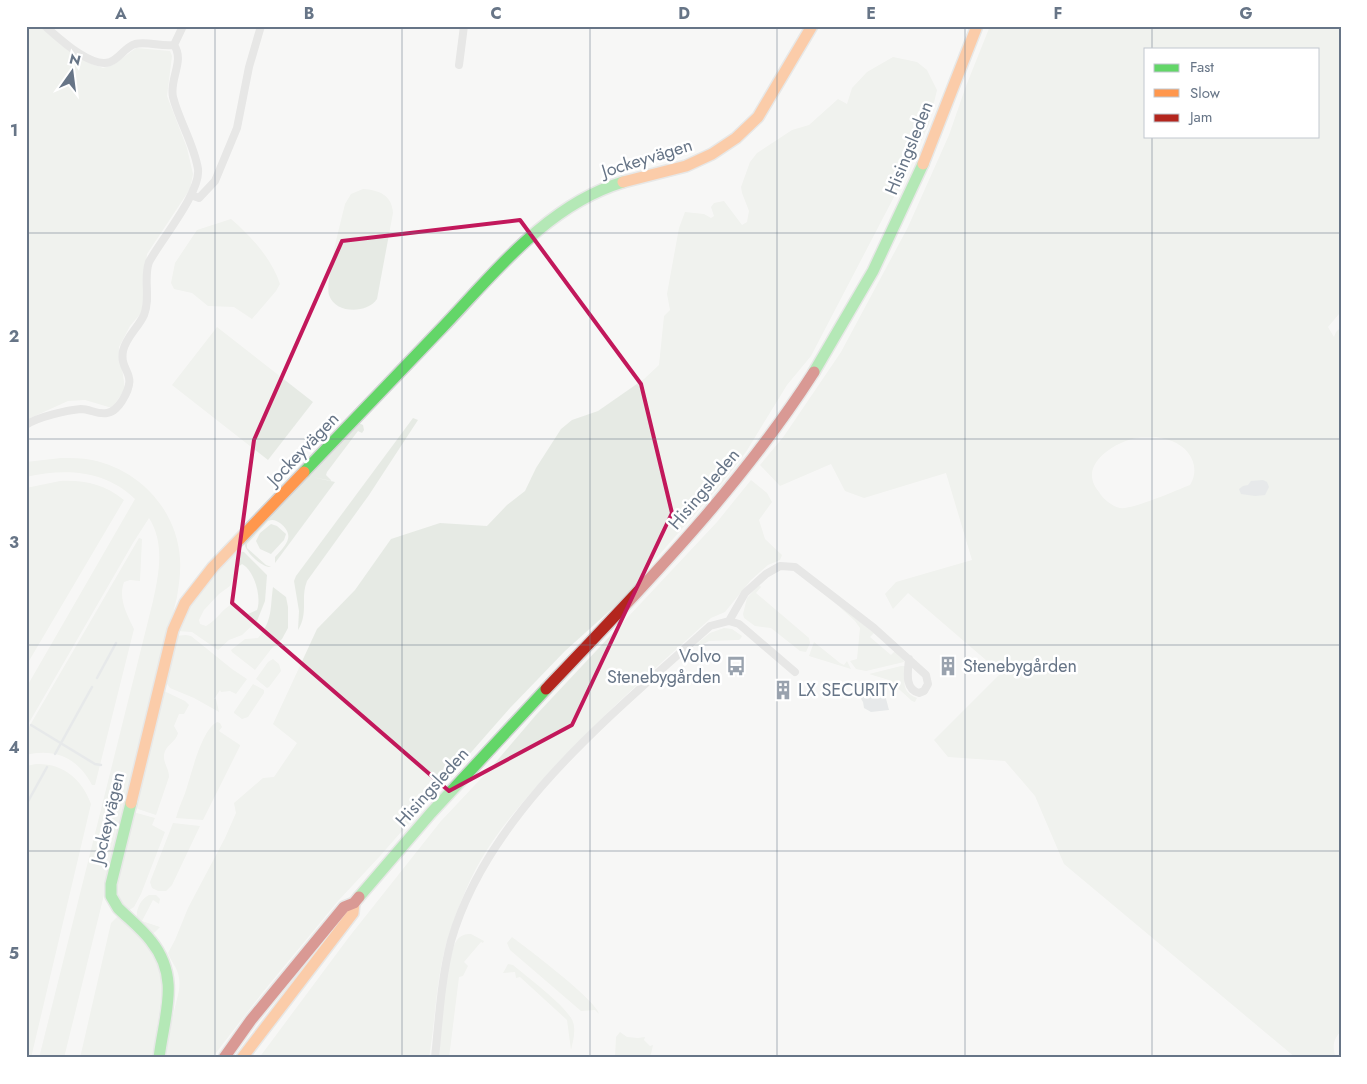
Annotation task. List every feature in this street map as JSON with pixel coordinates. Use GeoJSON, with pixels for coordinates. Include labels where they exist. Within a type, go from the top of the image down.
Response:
{"type":"FeatureCollection","features":[{"type":"Feature","properties":{"kind":"main road","name":"Jockeyvägen"},"geometry":{"type":"LineString","coordinates":[[158,1058],[169,991],[166,967],[154,944],[116,907],[112,899],[111,890],[157,690],[173,630],[185,602],[213,567],[526,240],[542,226],[605,188],[628,180],[676,169],[708,157],[730,143],[758,117],[812,26]]}},
{"type":"Feature","properties":{"kind":"main road","name":"Hisingsleden"},"geometry":{"type":"LineString","coordinates":[[224,1058],[251,1020],[344,907],[354,903],[469,771],[638,593],[698,526],[777,426],[841,328],[889,239],[923,164],[975,28]]}},
{"type":"Feature","properties":{"kind":"main road","name":"Hisingsleden"},"geometry":{"type":"LineString","coordinates":[[242,1058],[353,913],[354,903]]}},
{"type":"Feature","properties":{"kind":"street"},"geometry":{"type":"LineString","coordinates":[[45,26],[70,46],[95,62],[102,64],[114,60],[126,49],[134,45],[174,45]]}},
{"type":"Feature","properties":{"kind":"street"},"geometry":{"type":"LineString","coordinates":[[174,45],[183,26]]}},
{"type":"Feature","properties":{"kind":"street"},"geometry":{"type":"LineString","coordinates":[[191,195],[199,198],[215,181],[231,143],[239,120],[249,67],[261,26]]}},
{"type":"Feature","properties":{"kind":"street"},"geometry":{"type":"LineString","coordinates":[[459,65],[464,26]]}},
{"type":"Feature","properties":{"kind":"street"},"geometry":{"type":"LineString","coordinates":[[26,425],[40,418],[81,409],[101,414],[110,412],[118,407],[129,390],[130,376],[122,359],[123,350],[127,340],[144,315],[148,291],[146,274],[149,262],[197,184],[198,169],[173,96],[179,55],[174,45]]}},
{"type":"Feature","properties":{"kind":"street"},"geometry":{"type":"LineString","coordinates":[[729,621],[750,588],[773,568],[790,565],[805,573],[874,628],[909,659]]}},
{"type":"Feature","properties":{"kind":"street"},"geometry":{"type":"LineString","coordinates":[[435,1058],[444,974],[451,942],[469,894],[484,864],[519,815],[566,760],[619,707],[710,626],[729,621],[739,624],[795,672]]}},
{"type":"Feature","properties":{"kind":"highlighted area"},"geometry":{"type":"Polygon","coordinates":[[[520,220],[641,384],[672,513],[572,725],[449,791],[232,603],[254,440],[342,241],[520,220]]]}},
{"type":"Feature","properties":{"kind":"shaded area"},"geometry":{"type":"Polygon","coordinates":[[[26,26],[42,26],[89,63],[103,68],[113,65],[136,48],[170,51],[172,56],[167,96],[187,148],[193,174],[190,189],[147,254],[142,312],[130,326],[119,347],[125,389],[112,408],[85,400],[68,401],[26,420],[26,26]]]}},
{"type":"Feature","properties":{"kind":"shaded area"},"geometry":{"type":"Polygon","coordinates":[[[990,26],[1341,26],[1341,308],[1339,309],[1339,314],[1328,327],[1334,337],[1341,327],[1341,1031],[1334,1043],[1336,1058],[1296,1058],[1064,864],[1035,796],[1005,761],[948,757],[934,740],[1001,673],[908,593],[893,609],[885,594],[896,582],[972,560],[946,473],[864,498],[845,491],[831,464],[780,486],[760,465],[784,436],[841,352],[908,227],[949,135],[990,26]],[[1156,437],[1130,439],[1108,450],[1093,468],[1093,482],[1100,494],[1111,504],[1120,508],[1126,508],[1190,485],[1194,472],[1192,459],[1184,448],[1170,440],[1156,437]]]}},
{"type":"Feature","properties":{"kind":"shaded area"},"geometry":{"type":"Polygon","coordinates":[[[893,57],[917,62],[927,70],[937,90],[929,124],[907,172],[811,356],[787,385],[746,452],[722,483],[645,571],[644,576],[615,606],[565,651],[510,708],[339,900],[263,992],[212,1058],[166,1058],[179,987],[178,974],[168,953],[188,908],[236,813],[234,803],[263,778],[274,777],[297,743],[273,724],[317,629],[355,590],[391,539],[440,523],[487,526],[507,505],[525,491],[536,468],[561,429],[572,420],[598,411],[644,379],[659,365],[664,316],[670,310],[667,294],[679,228],[685,212],[704,214],[711,218],[714,216],[711,207],[714,203],[724,201],[742,225],[747,222],[749,211],[741,187],[750,162],[757,153],[792,130],[809,125],[838,99],[847,104],[852,88],[867,72],[893,57]]]}},
{"type":"Feature","properties":{"kind":"shaded area"},"geometry":{"type":"Polygon","coordinates":[[[363,189],[379,192],[384,195],[390,202],[393,213],[377,299],[366,307],[352,310],[344,309],[332,301],[328,288],[329,277],[345,204],[351,194],[363,189]]]}},
{"type":"Feature","properties":{"kind":"shaded area"},"geometry":{"type":"Polygon","coordinates":[[[231,219],[260,248],[272,266],[280,284],[252,319],[234,307],[208,306],[192,293],[174,289],[171,283],[175,263],[197,230],[231,219]]]}},
{"type":"Feature","properties":{"kind":"shaded area"},"geometry":{"type":"Polygon","coordinates":[[[217,327],[313,402],[268,460],[172,385],[217,327]]]}},
{"type":"Feature","properties":{"kind":"shaded area"},"geometry":{"type":"Polygon","coordinates":[[[413,418],[418,420],[369,495],[307,581],[304,593],[303,617],[298,630],[299,611],[294,581],[296,576],[413,418]]]}},
{"type":"Feature","properties":{"kind":"shaded area"},"geometry":{"type":"Polygon","coordinates":[[[357,422],[363,425],[364,430],[362,433],[358,431],[327,472],[326,475],[332,481],[312,477],[335,482],[275,563],[275,557],[288,540],[288,532],[280,523],[274,520],[268,521],[247,544],[247,548],[266,565],[271,567],[258,562],[247,550],[244,542],[357,422]]]}},
{"type":"Feature","properties":{"kind":"shaded area"},"geometry":{"type":"Polygon","coordinates":[[[61,458],[88,459],[109,465],[126,473],[153,495],[172,524],[177,541],[180,569],[177,597],[64,1058],[39,1058],[153,601],[159,569],[159,548],[154,528],[149,518],[26,728],[26,688],[135,499],[111,482],[84,474],[70,472],[26,477],[26,462],[61,458]]]}},
{"type":"Feature","properties":{"kind":"shaded area"},"geometry":{"type":"Polygon","coordinates":[[[751,480],[767,493],[772,502],[759,520],[765,539],[782,555],[780,560],[768,565],[751,580],[725,612],[711,618],[603,717],[533,791],[499,832],[474,873],[449,935],[441,965],[429,1058],[259,1058],[349,937],[441,821],[489,770],[536,715],[717,522],[751,480]]]}},
{"type":"Feature","properties":{"kind":"shaded area"},"geometry":{"type":"Polygon","coordinates":[[[1263,480],[1267,482],[1269,487],[1265,495],[1241,494],[1239,489],[1243,486],[1248,485],[1251,481],[1263,480]]]}},
{"type":"Feature","properties":{"kind":"shaded area"},"geometry":{"type":"Polygon","coordinates":[[[60,481],[78,481],[94,484],[109,490],[124,500],[26,666],[26,488],[60,481]]]}},
{"type":"Feature","properties":{"kind":"shaded area"},"geometry":{"type":"Polygon","coordinates":[[[271,524],[277,526],[286,534],[284,540],[271,554],[260,549],[256,541],[260,533],[271,524]]]}},
{"type":"Feature","properties":{"kind":"shaded area"},"geometry":{"type":"Polygon","coordinates":[[[139,538],[142,539],[140,581],[130,580],[124,582],[122,588],[124,606],[134,629],[95,785],[92,785],[80,768],[65,757],[47,753],[26,755],[26,732],[139,538]]]}},
{"type":"Feature","properties":{"kind":"shaded area"},"geometry":{"type":"Polygon","coordinates":[[[239,551],[244,552],[267,575],[265,601],[257,621],[242,635],[229,640],[218,650],[192,632],[176,631],[188,608],[203,586],[229,558],[239,551]],[[242,564],[237,568],[230,586],[219,594],[204,610],[199,620],[200,624],[206,626],[232,604],[248,614],[257,610],[258,591],[246,567],[242,564]]]}},
{"type":"Feature","properties":{"kind":"shaded area"},"geometry":{"type":"Polygon","coordinates":[[[759,585],[761,587],[756,593],[809,638],[810,643],[806,652],[800,651],[771,628],[755,626],[744,618],[743,614],[747,598],[759,585]]]}},
{"type":"Feature","properties":{"kind":"shaded area"},"geometry":{"type":"Polygon","coordinates":[[[273,587],[286,597],[288,628],[282,639],[272,648],[255,670],[231,650],[245,639],[258,638],[263,632],[269,619],[273,587]]]}},
{"type":"Feature","properties":{"kind":"shaded area"},"geometry":{"type":"Polygon","coordinates":[[[833,601],[874,633],[870,637],[891,655],[895,651],[904,662],[866,671],[856,669],[850,661],[857,659],[860,628],[833,601]]]}},
{"type":"Feature","properties":{"kind":"shaded area"},"geometry":{"type":"Polygon","coordinates":[[[724,628],[732,629],[742,636],[741,638],[739,640],[709,641],[700,646],[694,646],[710,633],[724,628]]]}},
{"type":"Feature","properties":{"kind":"shaded area"},"geometry":{"type":"Polygon","coordinates":[[[175,636],[191,636],[247,679],[236,694],[230,691],[221,692],[220,690],[214,699],[216,699],[219,712],[194,698],[170,688],[165,681],[175,636]]]}},
{"type":"Feature","properties":{"kind":"shaded area"},"geometry":{"type":"Polygon","coordinates":[[[814,642],[840,663],[844,665],[847,661],[851,669],[809,656],[814,642]]]}},
{"type":"Feature","properties":{"kind":"shaded area"},"geometry":{"type":"Polygon","coordinates":[[[273,659],[279,664],[281,671],[267,688],[256,679],[268,662],[273,659]]]}},
{"type":"Feature","properties":{"kind":"shaded area"},"geometry":{"type":"Polygon","coordinates":[[[905,666],[905,688],[907,692],[917,698],[915,702],[889,680],[869,674],[905,666]]]}},
{"type":"Feature","properties":{"kind":"shaded area"},"geometry":{"type":"Polygon","coordinates":[[[253,684],[264,690],[264,693],[248,717],[242,719],[234,712],[253,684]]]}},
{"type":"Feature","properties":{"kind":"shaded area"},"geometry":{"type":"Polygon","coordinates":[[[867,689],[876,692],[884,691],[889,710],[871,712],[864,708],[860,697],[861,691],[867,689]]]}},
{"type":"Feature","properties":{"kind":"shaded area"},"geometry":{"type":"Polygon","coordinates":[[[164,691],[185,701],[189,705],[184,714],[179,714],[174,726],[178,733],[177,737],[164,753],[169,777],[156,815],[138,809],[134,805],[164,691]]]}},
{"type":"Feature","properties":{"kind":"shaded area"},"geometry":{"type":"Polygon","coordinates":[[[217,722],[222,727],[219,731],[240,746],[203,820],[176,818],[201,745],[211,727],[217,722]]]}},
{"type":"Feature","properties":{"kind":"shaded area"},"geometry":{"type":"Polygon","coordinates":[[[36,764],[55,766],[70,774],[82,787],[91,804],[31,1058],[26,1058],[26,766],[36,764]]]}},
{"type":"Feature","properties":{"kind":"shaded area"},"geometry":{"type":"Polygon","coordinates":[[[133,812],[155,818],[152,825],[165,832],[141,894],[134,907],[128,911],[115,901],[113,891],[133,812]]]}},
{"type":"Feature","properties":{"kind":"shaded area"},"geometry":{"type":"Polygon","coordinates":[[[173,823],[200,826],[172,885],[166,891],[158,891],[152,888],[150,882],[173,823]]]}},
{"type":"Feature","properties":{"kind":"shaded area"},"geometry":{"type":"Polygon","coordinates":[[[149,895],[156,895],[160,899],[159,904],[153,900],[142,921],[160,927],[152,934],[137,919],[140,903],[149,895]]]}},
{"type":"Feature","properties":{"kind":"shaded area"},"geometry":{"type":"Polygon","coordinates":[[[117,917],[126,921],[156,953],[162,969],[163,983],[153,1058],[80,1058],[111,923],[117,917]]]}},
{"type":"Feature","properties":{"kind":"shaded area"},"geometry":{"type":"Polygon","coordinates":[[[471,934],[484,941],[464,962],[468,966],[463,976],[459,977],[449,1058],[439,1058],[449,962],[457,940],[463,935],[471,934]]]}},
{"type":"Feature","properties":{"kind":"shaded area"},"geometry":{"type":"Polygon","coordinates":[[[512,937],[575,987],[595,1007],[599,1014],[595,1010],[581,1011],[510,950],[507,943],[512,937]]]}},
{"type":"Feature","properties":{"kind":"shaded area"},"geometry":{"type":"Polygon","coordinates":[[[508,964],[513,965],[546,992],[570,1016],[574,1029],[571,1050],[567,1020],[520,977],[516,978],[515,972],[503,973],[508,964]]]}},
{"type":"Feature","properties":{"kind":"shaded area"},"geometry":{"type":"Polygon","coordinates":[[[620,1032],[627,1037],[645,1037],[644,1040],[650,1046],[653,1045],[651,1054],[647,1058],[615,1058],[616,1037],[620,1032]]]}},
{"type":"Feature","properties":{"kind":"waterway"},"geometry":{"type":"LineString","coordinates":[[97,678],[116,643]]}},
{"type":"Feature","properties":{"kind":"waterway"},"geometry":{"type":"LineString","coordinates":[[55,754],[92,687]]}},
{"type":"Feature","properties":{"kind":"waterway"},"geometry":{"type":"LineString","coordinates":[[31,725],[95,764],[101,765]]}},
{"type":"Feature","properties":{"kind":"waterway"},"geometry":{"type":"LineString","coordinates":[[26,805],[47,767]]}},
{"type":"Feature","properties":{"kind":"traffic: fast"},"geometry":{"type":"LineString","coordinates":[[814,372],[873,271],[923,164]]}},
{"type":"Feature","properties":{"kind":"traffic: fast"},"geometry":{"type":"LineString","coordinates":[[304,472],[522,244],[569,207],[595,193],[623,182]]}},
{"type":"Feature","properties":{"kind":"traffic: fast"},"geometry":{"type":"LineString","coordinates":[[359,897],[431,813],[546,689]]}},
{"type":"Feature","properties":{"kind":"traffic: fast"},"geometry":{"type":"LineString","coordinates":[[131,803],[111,884],[111,896],[118,908],[151,941],[166,969],[168,983],[167,1012],[159,1058]]}},
{"type":"Feature","properties":{"kind":"traffic: slow"},"geometry":{"type":"LineString","coordinates":[[623,182],[686,166],[712,154],[736,138],[758,117],[812,26]]}},
{"type":"Feature","properties":{"kind":"traffic: slow"},"geometry":{"type":"LineString","coordinates":[[923,164],[977,26]]}},
{"type":"Feature","properties":{"kind":"traffic: slow"},"geometry":{"type":"LineString","coordinates":[[131,803],[173,630],[185,603],[213,567],[304,472]]}},
{"type":"Feature","properties":{"kind":"traffic: slow"},"geometry":{"type":"LineString","coordinates":[[242,1058],[353,913],[354,903]]}},
{"type":"Feature","properties":{"kind":"traffic: jam"},"geometry":{"type":"LineString","coordinates":[[546,689],[688,537],[754,457],[814,372]]}},
{"type":"Feature","properties":{"kind":"traffic: jam"},"geometry":{"type":"LineString","coordinates":[[224,1058],[251,1020],[344,907],[354,903],[359,897]]}},
{"type":"Feature","properties":{"kind":"place","name":"Volvo Stenebygården"},"geometry":{"type":"Point","coordinates":[736,666]}},
{"type":"Feature","properties":{"kind":"place","name":"Stenebygården"},"geometry":{"type":"Point","coordinates":[948,666]}},
{"type":"Feature","properties":{"kind":"place","name":"LX SECURITY"},"geometry":{"type":"Point","coordinates":[783,690]}}]}
